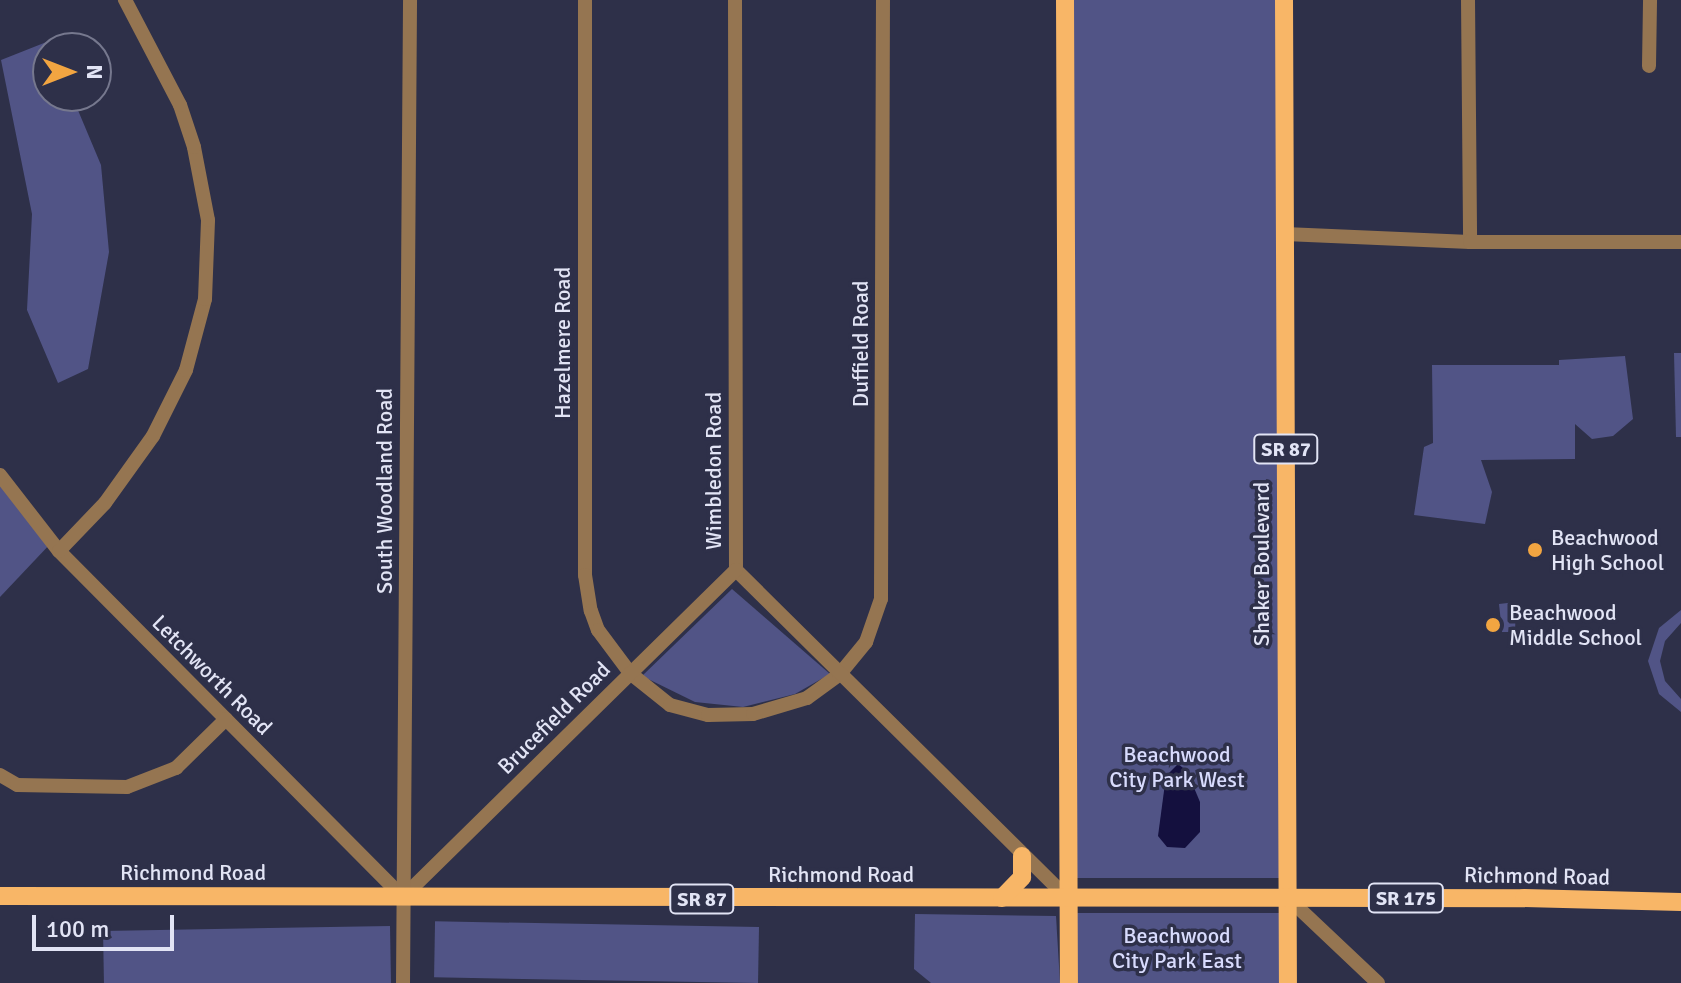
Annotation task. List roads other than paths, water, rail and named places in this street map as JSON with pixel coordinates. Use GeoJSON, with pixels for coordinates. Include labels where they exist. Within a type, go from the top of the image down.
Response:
{"type":"FeatureCollection","features":[{"type":"Feature","properties":{"kind":"main road"},"geometry":{"type":"LineString","coordinates":[[1065,0],[1069,983]]}},
{"type":"Feature","properties":{"kind":"main road","name":"Shaker Boulevard"},"geometry":{"type":"LineString","coordinates":[[1284,0],[1288,983]]}},
{"type":"Feature","properties":{"kind":"main road"},"geometry":{"type":"LineString","coordinates":[[1002,898],[1022,877],[1022,856]]}},
{"type":"Feature","properties":{"kind":"main road","name":"Richmond Road"},"geometry":{"type":"LineString","coordinates":[[0,896],[1288,898],[1681,902]]}},
{"type":"Feature","properties":{"kind":"street"},"geometry":{"type":"LineString","coordinates":[[59,551],[105,503],[153,436],[186,370],[205,299],[208,220],[194,147],[180,105],[125,0]]}},
{"type":"Feature","properties":{"kind":"street","name":"South Woodland Road"},"geometry":{"type":"LineString","coordinates":[[403,983],[410,0]]}},
{"type":"Feature","properties":{"kind":"street","name":"Hazelmere Road"},"geometry":{"type":"LineString","coordinates":[[585,0],[585,575],[598,630],[630,673],[670,705],[708,715],[785,708],[839,675]]}},
{"type":"Feature","properties":{"kind":"street","name":"Wimbledon Road"},"geometry":{"type":"LineString","coordinates":[[735,0],[736,570],[1022,856],[1069,898]]}},
{"type":"Feature","properties":{"kind":"street","name":"Duffield Road"},"geometry":{"type":"LineString","coordinates":[[839,675],[866,642],[882,587],[883,0]]}},
{"type":"Feature","properties":{"kind":"street"},"geometry":{"type":"LineString","coordinates":[[1468,0],[1470,242]]}},
{"type":"Feature","properties":{"kind":"street"},"geometry":{"type":"LineString","coordinates":[[1649,66],[1650,0]]}},
{"type":"Feature","properties":{"kind":"street"},"geometry":{"type":"LineString","coordinates":[[1285,234],[1470,242],[1681,242]]}},
{"type":"Feature","properties":{"kind":"street","name":"Letchworth Road"},"geometry":{"type":"LineString","coordinates":[[0,475],[59,551],[403,897]]}},
{"type":"Feature","properties":{"kind":"street","name":"Brucefield Road"},"geometry":{"type":"LineString","coordinates":[[403,897],[736,570]]}},
{"type":"Feature","properties":{"kind":"street"},"geometry":{"type":"LineString","coordinates":[[0,775],[17,785],[127,787],[176,768],[226,719]]}},
{"type":"Feature","properties":{"kind":"street"},"geometry":{"type":"LineString","coordinates":[[1288,898],[1378,983]]}},
{"type":"Feature","properties":{"kind":"place","name":"Beachwood High School"},"geometry":{"type":"Point","coordinates":[1535,550]}},
{"type":"Feature","properties":{"kind":"place","name":"Beachwood Middle School"},"geometry":{"type":"Point","coordinates":[1493,625]}},
{"type":"Feature","properties":{"kind":"park label","name":"Beachwood City Park West"},"geometry":{"type":"Point","coordinates":[1177,766]}},
{"type":"Feature","properties":{"kind":"park label","name":"Beachwood City Park East"},"geometry":{"type":"Point","coordinates":[1177,948]}}]}
